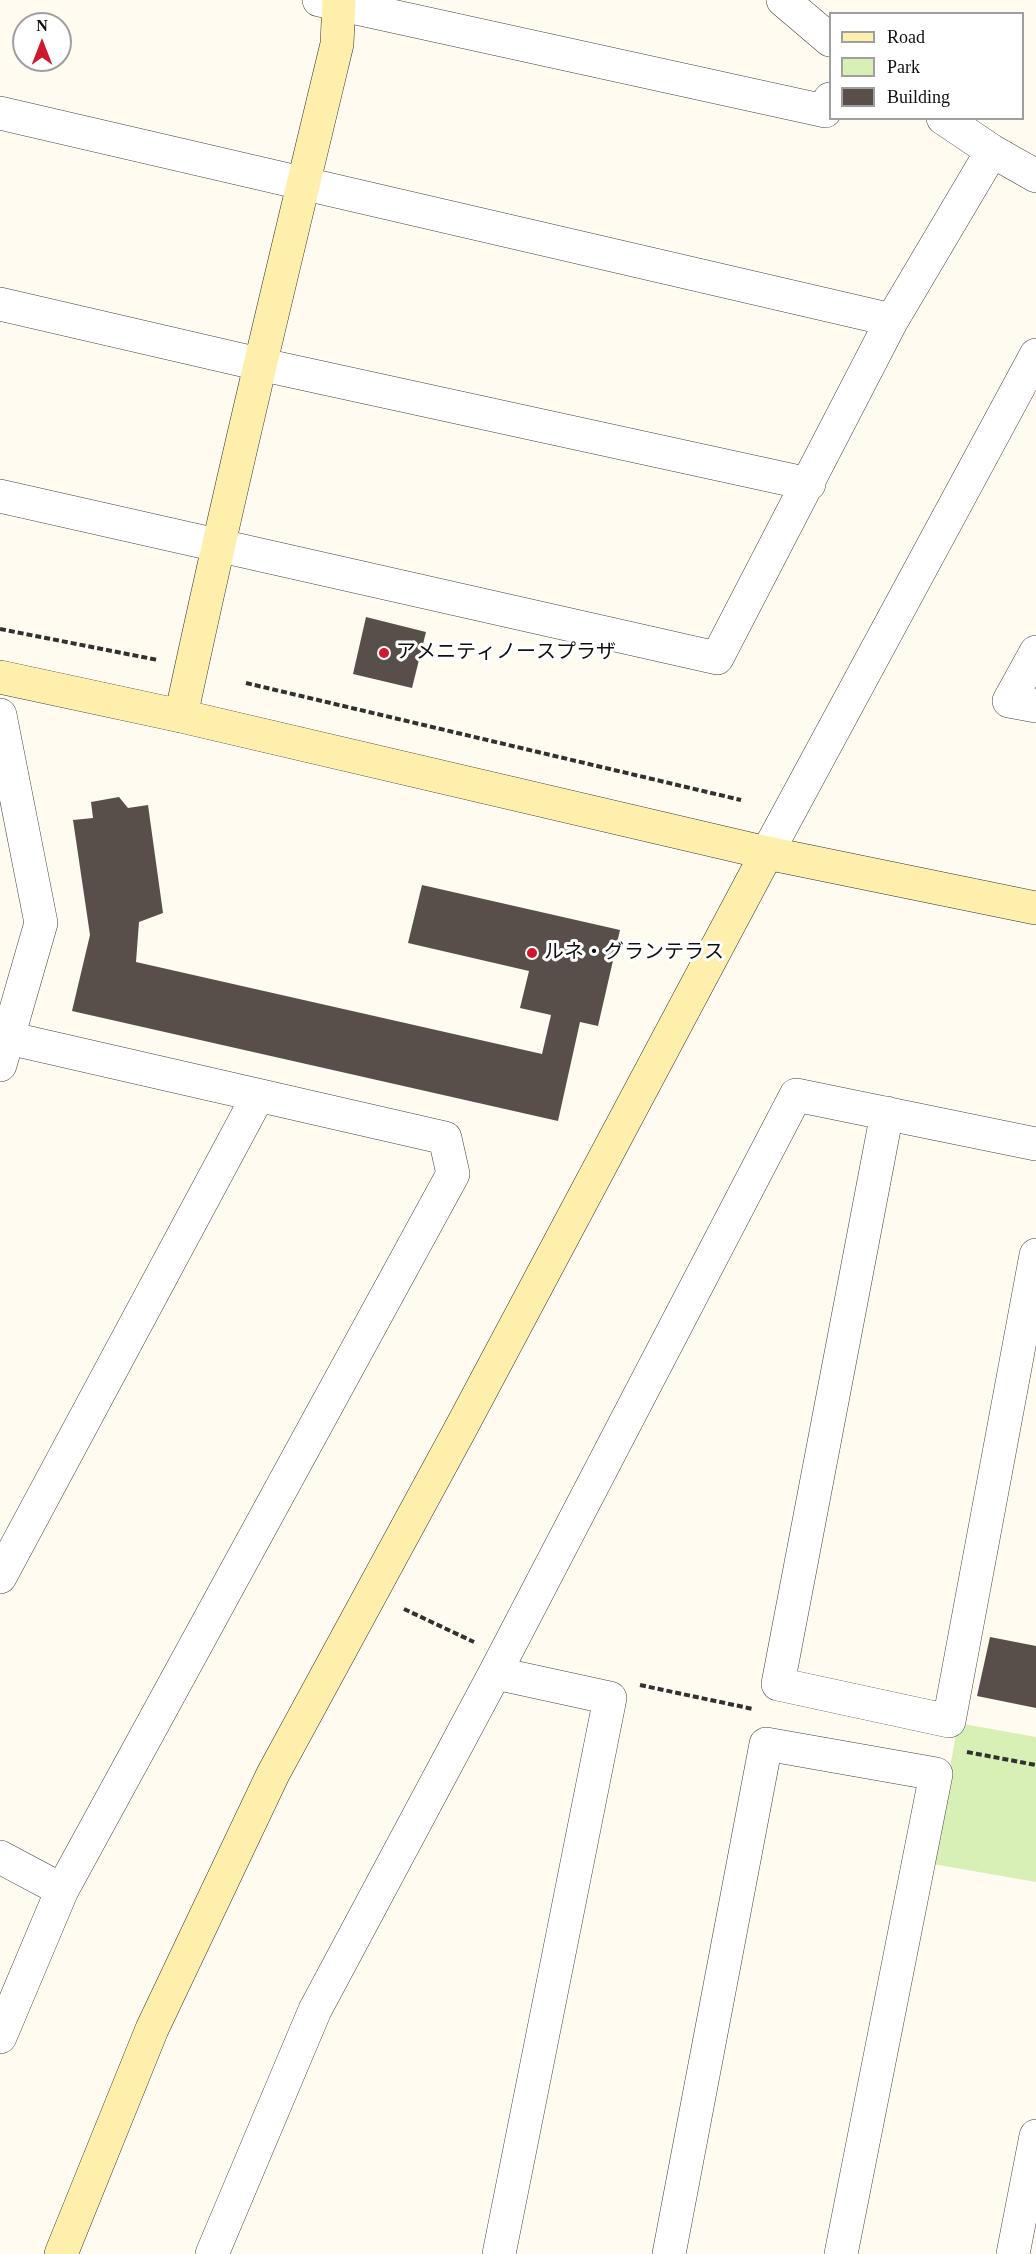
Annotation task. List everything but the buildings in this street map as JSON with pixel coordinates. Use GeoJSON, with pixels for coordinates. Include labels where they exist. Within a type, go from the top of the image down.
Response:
{"type":"FeatureCollection","features":[{"type":"Feature","properties":{"kind":"street"},"geometry":{"type":"LineString","coordinates":[[783,0],[829,38]]}},
{"type":"Feature","properties":{"kind":"street"},"geometry":{"type":"LineString","coordinates":[[181,716],[217,545],[259,364],[337,44],[332,2],[825,111],[829,103]]}},
{"type":"Feature","properties":{"kind":"street"},"geometry":{"type":"LineString","coordinates":[[0,113],[892,320]]}},
{"type":"Feature","properties":{"kind":"street"},"geometry":{"type":"LineString","coordinates":[[946,120],[992,151],[1036,176]]}},
{"type":"Feature","properties":{"kind":"street"},"geometry":{"type":"LineString","coordinates":[[0,496],[717,658],[892,320],[992,151]]}},
{"type":"Feature","properties":{"kind":"street"},"geometry":{"type":"LineString","coordinates":[[0,304],[259,364],[808,484]]}},
{"type":"Feature","properties":{"kind":"street"},"geometry":{"type":"LineString","coordinates":[[61,2254],[152,2029],[273,1774],[1036,355]]}},
{"type":"Feature","properties":{"kind":"street"},"geometry":{"type":"LineString","coordinates":[[1036,652],[1009,701],[1036,706]]}},
{"type":"Feature","properties":{"kind":"street"},"geometry":{"type":"LineString","coordinates":[[0,677],[181,716],[767,853],[1036,908]]}},
{"type":"Feature","properties":{"kind":"street"},"geometry":{"type":"LineString","coordinates":[[0,715],[41,923],[3,1047],[258,1096],[445,1138],[453,1174],[62,1890],[0,2037]]}},
{"type":"Feature","properties":{"kind":"street"},"geometry":{"type":"LineString","coordinates":[[212,2254],[315,2010],[500,1665],[796,1095],[1036,1144]]}},
{"type":"Feature","properties":{"kind":"street"},"geometry":{"type":"LineString","coordinates":[[0,1576],[258,1096]]}},
{"type":"Feature","properties":{"kind":"street"},"geometry":{"type":"LineString","coordinates":[[887,1113],[778,1684],[949,1721],[1036,1255]]}},
{"type":"Feature","properties":{"kind":"street"},"geometry":{"type":"LineString","coordinates":[[499,2254],[610,1698],[500,1665]]}},
{"type":"Feature","properties":{"kind":"street"},"geometry":{"type":"LineString","coordinates":[[669,2254],[766,1744],[936,1774],[841,2254]]}},
{"type":"Feature","properties":{"kind":"street"},"geometry":{"type":"LineString","coordinates":[[0,1857],[62,1890]]}},
{"type":"Feature","properties":{"kind":"street"},"geometry":{"type":"LineString","coordinates":[[1013,2254],[1036,2136]]}},
{"type":"Feature","properties":{"kind":"path"},"geometry":{"type":"LineString","coordinates":[[0,629],[159,660]]}},
{"type":"Feature","properties":{"kind":"path"},"geometry":{"type":"LineString","coordinates":[[246,683],[741,800]]}},
{"type":"Feature","properties":{"kind":"path"},"geometry":{"type":"LineString","coordinates":[[404,1609],[500,1665]]}},
{"type":"Feature","properties":{"kind":"path"},"geometry":{"type":"LineString","coordinates":[[633,1683],[761,1710]]}},
{"type":"Feature","properties":{"kind":"path"},"geometry":{"type":"LineString","coordinates":[[956,1750],[1036,1766]]}},
{"type":"Feature","properties":{"kind":"green space"},"geometry":{"type":"Polygon","coordinates":[[[958,1723],[1036,1737],[1036,1882],[933,1864],[958,1723]]]}},
{"type":"Feature","properties":{"kind":"place","name":"アメニティノースプラザ"},"geometry":{"type":"Point","coordinates":[384,653]}},
{"type":"Feature","properties":{"kind":"place","name":"ルネ・グランテラス"},"geometry":{"type":"Point","coordinates":[532,953]}}]}
